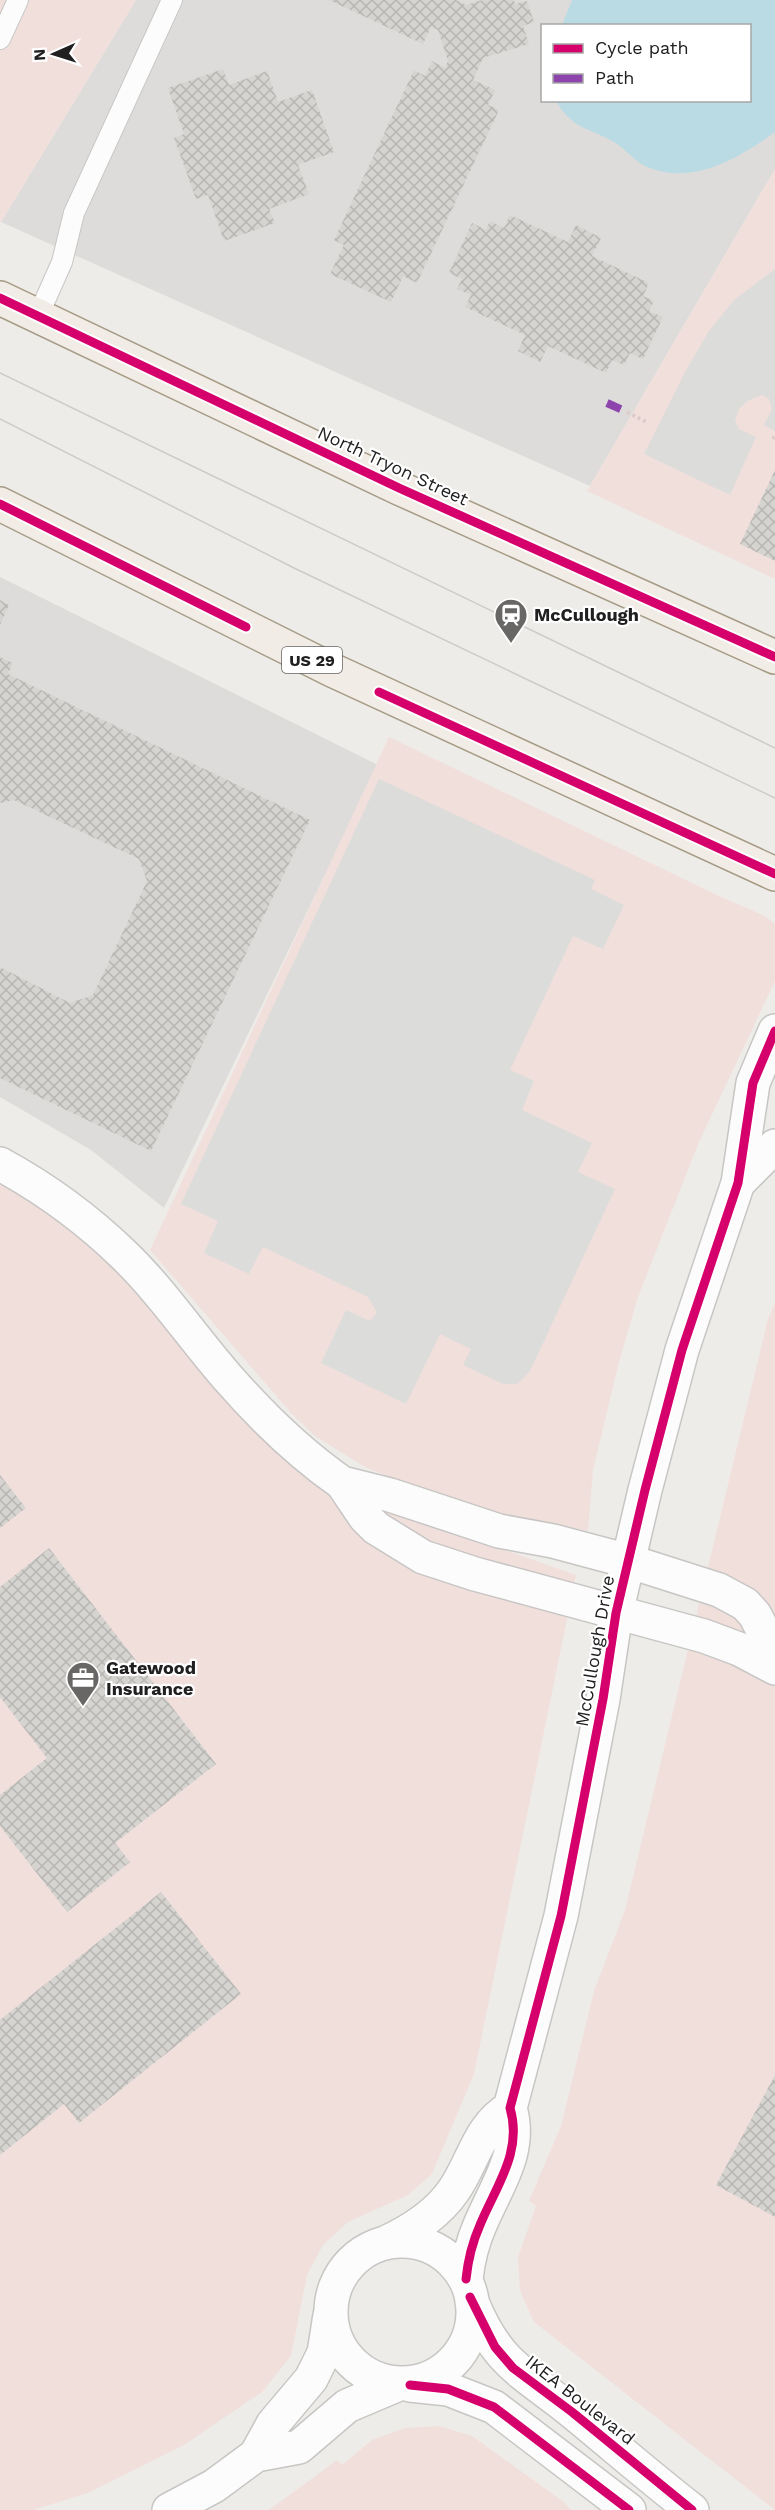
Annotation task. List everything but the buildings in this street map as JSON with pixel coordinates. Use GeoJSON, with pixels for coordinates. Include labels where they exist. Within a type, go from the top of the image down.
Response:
{"type":"FeatureCollection","features":[{"type":"Feature","properties":{"kind":"main road","name":"North Tryon Street"},"geometry":{"type":"LineString","coordinates":[[0,298],[399,488],[775,657]]}},
{"type":"Feature","properties":{"kind":"main road","name":"US 29"},"geometry":{"type":"LineString","coordinates":[[0,504],[332,670],[775,874]]}},
{"type":"Feature","properties":{"kind":"street","name":"McCullough Drive"},"geometry":{"type":"LineString","coordinates":[[468,2288],[473,2242],[510,2163],[514,2138],[510,2108],[561,1916],[603,1699],[616,1613],[628,1561],[682,1350],[738,1184],[753,1083],[775,1031]]}},
{"type":"Feature","properties":{"kind":"street","name":"McCullough Drive"},"geometry":{"type":"LineString","coordinates":[[738,1184],[775,1146]]}},
{"type":"Feature","properties":{"kind":"street"},"geometry":{"type":"LineString","coordinates":[[0,1164],[32,1181],[65,1204],[125,1256],[163,1298],[228,1378],[279,1434],[342,1483],[364,1517],[376,1528],[423,1557],[721,1642],[775,1668]]}},
{"type":"Feature","properties":{"kind":"street"},"geometry":{"type":"LineString","coordinates":[[342,1483],[383,1493],[499,1531],[553,1541],[628,1561],[683,1577],[734,1596],[755,1615],[775,1654]]}},
{"type":"Feature","properties":{"kind":"street","name":"McCullough Drive"},"geometry":{"type":"LineString","coordinates":[[170,2510],[214,2486],[256,2455],[273,2424],[311,2379],[324,2353],[332,2307],[343,2274],[360,2256],[425,2220],[445,2202],[488,2126],[498,2115],[510,2108]]}},
{"type":"Feature","properties":{"kind":"street","name":"McCullough Drive"},"geometry":{"type":"LineString","coordinates":[[256,2455],[299,2447],[347,2406],[440,2372],[464,2347],[472,2318],[468,2288],[459,2265],[440,2249],[411,2243],[381,2245]]}},
{"type":"Feature","properties":{"kind":"street","name":"IKEA Boulevard"},"geometry":{"type":"LineString","coordinates":[[468,2288],[495,2347],[513,2368],[572,2412],[692,2510]]}},
{"type":"Feature","properties":{"kind":"street","name":"McCullough Drive"},"geometry":{"type":"LineString","coordinates":[[332,2307],[337,2341],[346,2356],[358,2368],[373,2377],[404,2384]]}},
{"type":"Feature","properties":{"kind":"street"},"geometry":{"type":"LineString","coordinates":[[404,2384],[448,2389],[494,2407],[629,2510]]}},
{"type":"Feature","properties":{"kind":"lane"},"geometry":{"type":"LineString","coordinates":[[0,39],[18,0]]}},
{"type":"Feature","properties":{"kind":"lane"},"geometry":{"type":"LineString","coordinates":[[38,316],[62,262],[74,213],[172,0]]}},
{"type":"Feature","properties":{"kind":"path"},"geometry":{"type":"LineString","coordinates":[[627,412],[648,423]]}},
{"type":"Feature","properties":{"kind":"shaded area"},"geometry":{"type":"Polygon","coordinates":[[[0,0],[136,0],[1,222],[0,222],[0,0]]]}},
{"type":"Feature","properties":{"kind":"shaded area"},"geometry":{"type":"Polygon","coordinates":[[[136,0],[775,0],[775,169],[590,486],[1,222],[136,0]]]}},
{"type":"Feature","properties":{"kind":"shaded area"},"geometry":{"type":"Polygon","coordinates":[[[775,169],[775,579],[587,491],[775,169]]]}},
{"type":"Feature","properties":{"kind":"shaded area"},"geometry":{"type":"Polygon","coordinates":[[[775,269],[775,431],[764,425],[772,409],[769,399],[762,395],[749,400],[739,409],[735,421],[739,429],[756,437],[730,495],[644,454],[685,372],[709,331],[734,300],[775,269]]]}},
{"type":"Feature","properties":{"kind":"shaded area"},"geometry":{"type":"Polygon","coordinates":[[[0,577],[378,765],[164,1208],[91,1150],[0,1097],[0,577]]]}},
{"type":"Feature","properties":{"kind":"shaded area"},"geometry":{"type":"Polygon","coordinates":[[[389,737],[765,916],[775,924],[775,981],[699,1142],[638,1297],[619,1362],[593,1470],[588,1531],[472,1512],[365,1467],[315,1436],[291,1413],[150,1250],[389,737]]]}},
{"type":"Feature","properties":{"kind":"shaded area"},"geometry":{"type":"Polygon","coordinates":[[[379,779],[595,880],[591,889],[624,905],[603,949],[573,936],[510,1070],[534,1081],[522,1110],[592,1143],[578,1172],[615,1189],[530,1371],[517,1384],[503,1384],[463,1365],[471,1349],[440,1334],[406,1404],[321,1363],[346,1310],[370,1321],[377,1312],[368,1297],[263,1247],[249,1274],[204,1253],[218,1221],[181,1204],[379,779]]]}},
{"type":"Feature","properties":{"kind":"shaded area"},"geometry":{"type":"Polygon","coordinates":[[[0,1163],[68,1204],[274,1420],[414,1518],[576,1575],[474,2074],[432,2174],[408,2195],[348,2222],[323,2245],[307,2275],[291,2356],[262,2392],[184,2445],[88,2493],[33,2510],[0,2510],[0,1163]]]}},
{"type":"Feature","properties":{"kind":"shaded area"},"geometry":{"type":"Polygon","coordinates":[[[775,1303],[775,2510],[534,2322],[520,2291],[518,2257],[536,2206],[529,2201],[561,2126],[594,1991],[625,1910],[768,1319],[775,1303]]]}},
{"type":"Feature","properties":{"kind":"shaded area"},"geometry":{"type":"Polygon","coordinates":[[[439,2426],[472,2436],[564,2502],[571,2510],[269,2510],[337,2460],[342,2465],[372,2440],[405,2428],[439,2426]]]}},
{"type":"Feature","properties":{"kind":"water"},"geometry":{"type":"Polygon","coordinates":[[[572,0],[775,0],[775,132],[731,160],[698,171],[664,172],[647,167],[614,142],[575,123],[557,102],[751,102],[751,24],[562,24],[572,0]]]}},
{"type":"Feature","properties":{"kind":"tram line"},"geometry":{"type":"LineString","coordinates":[[0,373],[775,748]]}},
{"type":"Feature","properties":{"kind":"tram line"},"geometry":{"type":"LineString","coordinates":[[0,419],[294,568],[775,798]]}},
{"type":"Feature","properties":{"kind":"marked path"},"geometry":{"type":"LineString","coordinates":[[607,403],[627,412]]}},
{"type":"Feature","properties":{"kind":"cycle path"},"geometry":{"type":"LineString","coordinates":[[0,298],[399,488],[775,657]]}},
{"type":"Feature","properties":{"kind":"cycle path"},"geometry":{"type":"LineString","coordinates":[[0,504],[246,627]]}},
{"type":"Feature","properties":{"kind":"cycle path"},"geometry":{"type":"LineString","coordinates":[[379,692],[775,874]]}},
{"type":"Feature","properties":{"kind":"cycle path"},"geometry":{"type":"LineString","coordinates":[[466,2279],[475,2238],[510,2154],[513,2139],[510,2108],[561,1916],[603,1699],[616,1613],[645,1490],[682,1350],[738,1183],[753,1083],[775,1031]]}},
{"type":"Feature","properties":{"kind":"cycle path"},"geometry":{"type":"LineString","coordinates":[[470,2297],[495,2347],[513,2368],[572,2412],[692,2510]]}},
{"type":"Feature","properties":{"kind":"cycle path"},"geometry":{"type":"LineString","coordinates":[[410,2385],[448,2389],[494,2407],[629,2510]]}},
{"type":"Feature","properties":{"kind":"place","name":"McCullough"},"geometry":{"type":"Point","coordinates":[511,644]}},
{"type":"Feature","properties":{"kind":"place","name":"Gatewood Insurance"},"geometry":{"type":"Point","coordinates":[83,1707]}}]}
